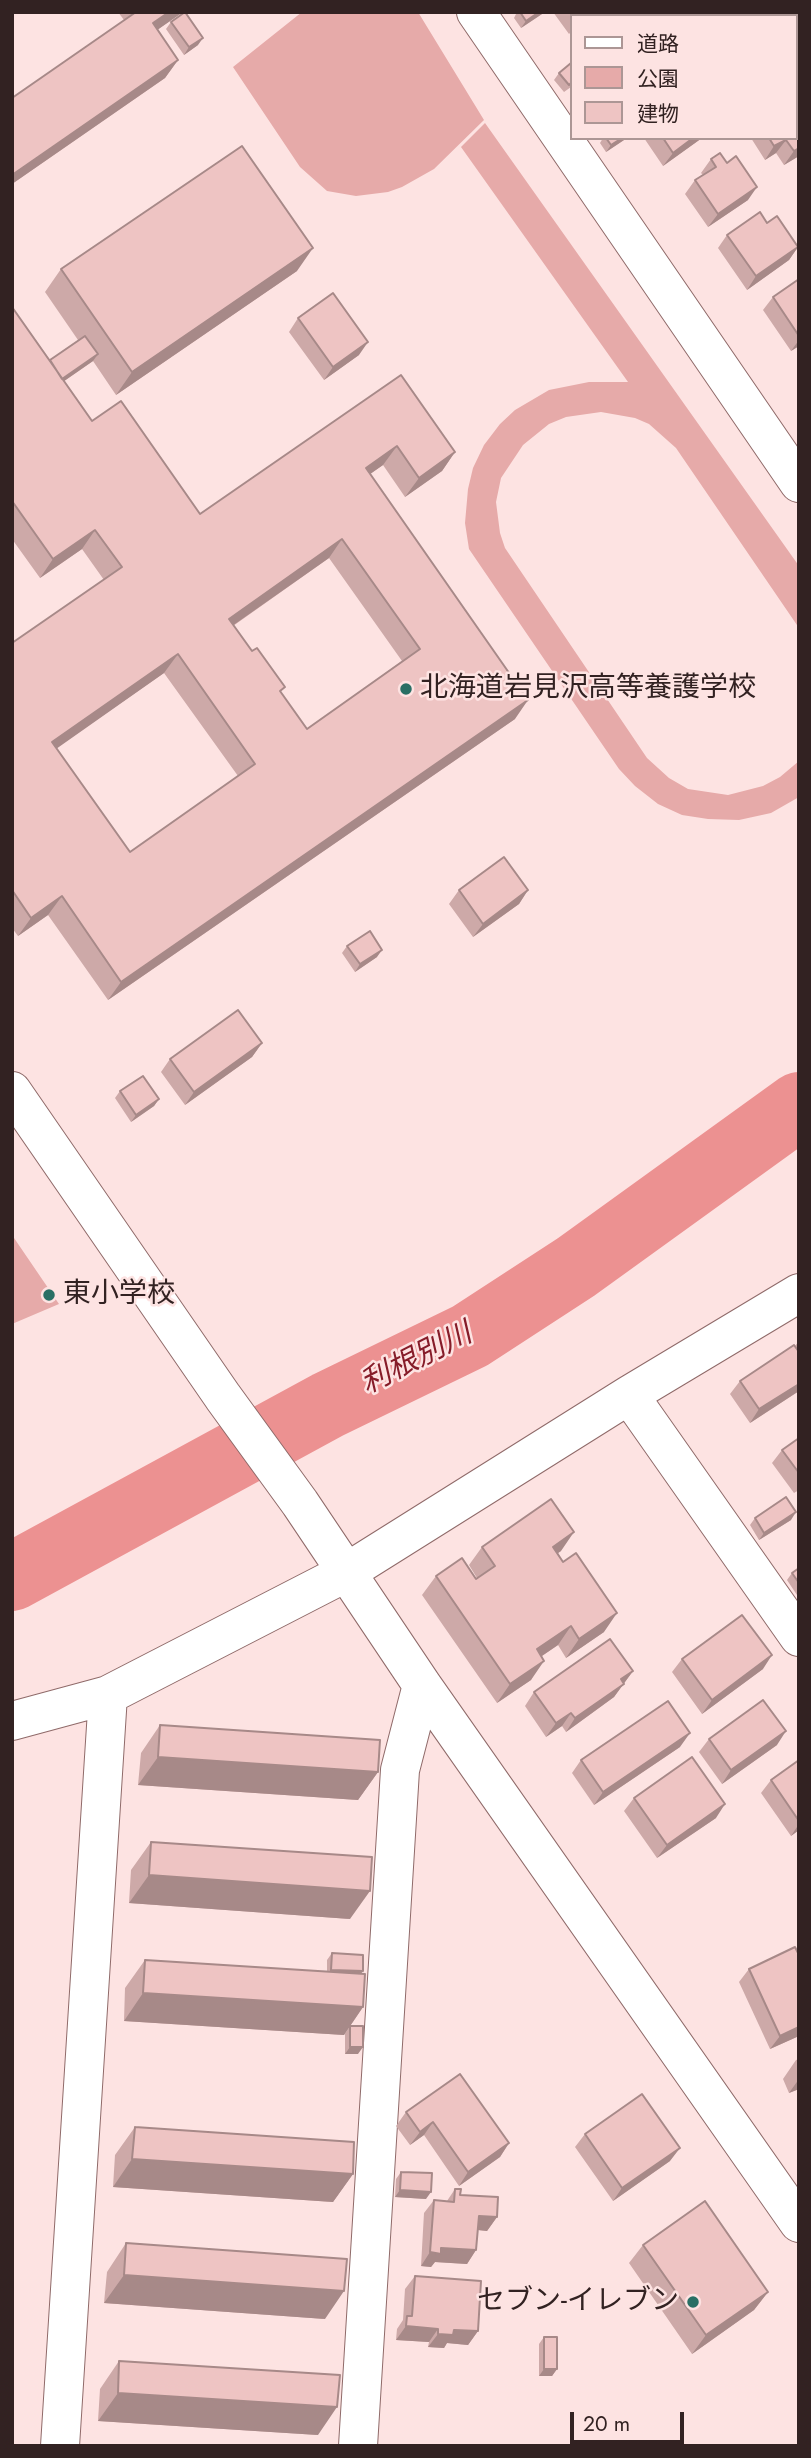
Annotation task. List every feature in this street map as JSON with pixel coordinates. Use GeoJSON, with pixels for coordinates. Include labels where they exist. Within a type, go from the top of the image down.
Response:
{"type":"FeatureCollection","features":[{"type":"Feature","properties":{"kind":"street"},"geometry":{"type":"LineString","coordinates":[[476,12],[799,483]]}},
{"type":"Feature","properties":{"kind":"street"},"geometry":{"type":"LineString","coordinates":[[12,1091],[223,1397],[300,1503],[422,1685],[799,2223]]}},
{"type":"Feature","properties":{"kind":"street"},"geometry":{"type":"LineString","coordinates":[[12,1721],[108,1695],[347,1572],[629,1395],[799,1293]]}},
{"type":"Feature","properties":{"kind":"street"},"geometry":{"type":"LineString","coordinates":[[629,1395],[799,1637]]}},
{"type":"Feature","properties":{"kind":"street"},"geometry":{"type":"LineString","coordinates":[[358,2446],[400,1770],[422,1685]]}},
{"type":"Feature","properties":{"kind":"street"},"geometry":{"type":"LineString","coordinates":[[60,2446],[108,1695]]}},
{"type":"Feature","properties":{"kind":"green space"},"geometry":{"type":"Polygon","coordinates":[[[302,12],[418,12],[484,120],[434,169],[402,187],[388,192],[356,196],[327,191],[300,167],[233,67],[302,12]]]}},
{"type":"Feature","properties":{"kind":"green space"},"geometry":{"type":"Polygon","coordinates":[[[485,123],[799,566],[799,628],[676,448],[649,424],[635,418],[601,412],[566,417],[549,424],[523,445],[501,478],[496,502],[505,548],[647,758],[669,778],[688,789],[728,795],[763,786],[780,777],[799,761],[799,797],[771,813],[739,820],[682,815],[658,804],[635,786],[619,769],[469,549],[465,523],[473,468],[484,445],[500,424],[515,410],[549,390],[589,382],[628,382],[461,147],[485,123]]]}},
{"type":"Feature","properties":{"kind":"green space"},"geometry":{"type":"Polygon","coordinates":[[[12,1235],[59,1304],[12,1324],[12,1235]]]}},
{"type":"Feature","properties":{"kind":"building"},"geometry":{"type":"Polygon","coordinates":[[[136,12],[169,12],[153,23],[178,60],[12,175],[12,98],[136,12]]]}},
{"type":"Feature","properties":{"kind":"building"},"geometry":{"type":"Polygon","coordinates":[[[185,12],[203,38],[189,47],[171,22],[185,12]]]}},
{"type":"Feature","properties":{"kind":"building"},"geometry":{"type":"Polygon","coordinates":[[[520,12],[539,12],[526,21],[520,12]]]}},
{"type":"Feature","properties":{"kind":"building"},"geometry":{"type":"Polygon","coordinates":[[[691,12],[733,12],[730,14],[691,12]]]}},
{"type":"Feature","properties":{"kind":"building"},"geometry":{"type":"Polygon","coordinates":[[[570,64],[569,85],[559,73],[570,64]]]}},
{"type":"Feature","properties":{"kind":"building"},"geometry":{"type":"Polygon","coordinates":[[[797,68],[799,70],[797,86],[797,68]]]}},
{"type":"Feature","properties":{"kind":"building"},"geometry":{"type":"Polygon","coordinates":[[[799,94],[799,148],[794,151],[786,140],[797,140],[799,94]]]}},
{"type":"Feature","properties":{"kind":"building"},"geometry":{"type":"Polygon","coordinates":[[[664,140],[690,140],[673,153],[664,140]]]}},
{"type":"Feature","properties":{"kind":"building"},"geometry":{"type":"Polygon","coordinates":[[[770,140],[786,140],[774,146],[770,140]]]}},
{"type":"Feature","properties":{"kind":"building"},"geometry":{"type":"Polygon","coordinates":[[[242,146],[313,248],[132,372],[61,269],[242,146]]]}},
{"type":"Feature","properties":{"kind":"building"},"geometry":{"type":"Polygon","coordinates":[[[720,153],[727,163],[736,156],[757,187],[718,214],[695,180],[716,167],[711,159],[720,153]]]}},
{"type":"Feature","properties":{"kind":"building"},"geometry":{"type":"Polygon","coordinates":[[[760,212],[767,223],[777,216],[798,247],[756,276],[727,235],[760,212]]]}},
{"type":"Feature","properties":{"kind":"building"},"geometry":{"type":"Polygon","coordinates":[[[799,279],[799,336],[773,297],[799,279]]]}},
{"type":"Feature","properties":{"kind":"building"},"geometry":{"type":"Polygon","coordinates":[[[333,293],[368,342],[333,367],[298,318],[333,293]]]}},
{"type":"Feature","properties":{"kind":"building"},"geometry":{"type":"Polygon","coordinates":[[[12,307],[92,421],[121,401],[200,514],[401,375],[455,452],[419,478],[397,446],[366,468],[528,700],[121,982],[62,896],[31,918],[12,890],[12,643],[122,567],[95,530],[53,559],[12,501],[12,307]],[[342,539],[229,619],[252,651],[257,648],[285,687],[280,691],[307,729],[420,649],[342,539]],[[178,654],[52,742],[130,852],[255,764],[178,654]]]}},
{"type":"Feature","properties":{"kind":"building"},"geometry":{"type":"Polygon","coordinates":[[[85,336],[98,354],[62,379],[50,360],[85,336]]]}},
{"type":"Feature","properties":{"kind":"building"},"geometry":{"type":"Polygon","coordinates":[[[504,857],[528,890],[483,924],[459,890],[504,857]]]}},
{"type":"Feature","properties":{"kind":"building"},"geometry":{"type":"Polygon","coordinates":[[[370,931],[382,950],[360,964],[347,946],[370,931]]]}},
{"type":"Feature","properties":{"kind":"building"},"geometry":{"type":"Polygon","coordinates":[[[238,1010],[262,1043],[194,1092],[170,1059],[238,1010]]]}},
{"type":"Feature","properties":{"kind":"building"},"geometry":{"type":"Polygon","coordinates":[[[143,1076],[159,1099],[136,1115],[120,1091],[143,1076]]]}},
{"type":"Feature","properties":{"kind":"building"},"geometry":{"type":"Polygon","coordinates":[[[794,1345],[799,1352],[799,1384],[759,1409],[740,1381],[794,1345]]]}},
{"type":"Feature","properties":{"kind":"building"},"geometry":{"type":"Polygon","coordinates":[[[799,1438],[799,1473],[782,1450],[799,1438]]]}},
{"type":"Feature","properties":{"kind":"building"},"geometry":{"type":"Polygon","coordinates":[[[786,1497],[796,1512],[764,1533],[755,1518],[786,1497]]]}},
{"type":"Feature","properties":{"kind":"building"},"geometry":{"type":"Polygon","coordinates":[[[551,1499],[574,1532],[553,1547],[563,1562],[576,1553],[617,1613],[579,1639],[571,1626],[537,1649],[544,1661],[510,1684],[436,1576],[462,1558],[476,1579],[495,1566],[482,1547],[551,1499]]]}},
{"type":"Feature","properties":{"kind":"building"},"geometry":{"type":"Polygon","coordinates":[[[799,1568],[799,1583],[792,1573],[799,1568]]]}},
{"type":"Feature","properties":{"kind":"building"},"geometry":{"type":"Polygon","coordinates":[[[742,1615],[772,1655],[712,1700],[682,1659],[742,1615]]]}},
{"type":"Feature","properties":{"kind":"building"},"geometry":{"type":"Polygon","coordinates":[[[610,1639],[633,1671],[621,1679],[624,1684],[575,1718],[571,1713],[556,1723],[534,1692],[610,1639]]]}},
{"type":"Feature","properties":{"kind":"building"},"geometry":{"type":"Polygon","coordinates":[[[763,1700],[786,1731],[731,1770],[709,1739],[763,1700]]]}},
{"type":"Feature","properties":{"kind":"building"},"geometry":{"type":"Polygon","coordinates":[[[668,1701],[690,1733],[603,1792],[581,1760],[668,1701]]]}},
{"type":"Feature","properties":{"kind":"building"},"geometry":{"type":"Polygon","coordinates":[[[160,1725],[380,1740],[378,1772],[158,1757],[160,1725]]]}},
{"type":"Feature","properties":{"kind":"building"},"geometry":{"type":"Polygon","coordinates":[[[692,1757],[725,1804],[667,1845],[634,1798],[692,1757]]]}},
{"type":"Feature","properties":{"kind":"building"},"geometry":{"type":"Polygon","coordinates":[[[799,1760],[799,1821],[771,1780],[799,1760]]]}},
{"type":"Feature","properties":{"kind":"building"},"geometry":{"type":"Polygon","coordinates":[[[151,1842],[372,1857],[370,1891],[149,1875],[151,1842]]]}},
{"type":"Feature","properties":{"kind":"building"},"geometry":{"type":"Polygon","coordinates":[[[795,1947],[799,1955],[799,2027],[780,2036],[749,1969],[795,1947]]]}},
{"type":"Feature","properties":{"kind":"building"},"geometry":{"type":"Polygon","coordinates":[[[332,1953],[363,1955],[363,1971],[331,1970],[332,1953]]]}},
{"type":"Feature","properties":{"kind":"building"},"geometry":{"type":"Polygon","coordinates":[[[145,1960],[365,1974],[363,2007],[143,1993],[145,1960]]]}},
{"type":"Feature","properties":{"kind":"building"},"geometry":{"type":"Polygon","coordinates":[[[350,2026],[363,2026],[363,2047],[350,2047],[350,2026]]]}},
{"type":"Feature","properties":{"kind":"building"},"geometry":{"type":"Polygon","coordinates":[[[460,2074],[509,2143],[468,2172],[433,2122],[420,2132],[406,2112],[460,2074]]]}},
{"type":"Feature","properties":{"kind":"building"},"geometry":{"type":"Polygon","coordinates":[[[642,2094],[680,2148],[622,2188],[585,2134],[642,2094]]]}},
{"type":"Feature","properties":{"kind":"building"},"geometry":{"type":"Polygon","coordinates":[[[135,2127],[354,2142],[353,2174],[132,2159],[135,2127]]]}},
{"type":"Feature","properties":{"kind":"building"},"geometry":{"type":"Polygon","coordinates":[[[401,2172],[432,2173],[431,2192],[400,2190],[401,2172]]]}},
{"type":"Feature","properties":{"kind":"building"},"geometry":{"type":"Polygon","coordinates":[[[455,2189],[461,2189],[460,2195],[498,2197],[497,2217],[479,2216],[476,2250],[441,2248],[441,2254],[430,2252],[434,2200],[454,2202],[455,2189]]]}},
{"type":"Feature","properties":{"kind":"building"},"geometry":{"type":"Polygon","coordinates":[[[705,2201],[768,2292],[706,2335],[643,2245],[705,2201]]]}},
{"type":"Feature","properties":{"kind":"building"},"geometry":{"type":"Polygon","coordinates":[[[126,2243],[347,2259],[344,2291],[124,2275],[126,2243]]]}},
{"type":"Feature","properties":{"kind":"building"},"geometry":{"type":"Polygon","coordinates":[[[415,2276],[481,2281],[478,2331],[454,2330],[453,2335],[438,2334],[438,2329],[406,2326],[407,2316],[412,2316],[415,2276]]]}},
{"type":"Feature","properties":{"kind":"building"},"geometry":{"type":"Polygon","coordinates":[[[544,2337],[557,2337],[557,2369],[544,2369],[544,2337]]]}},
{"type":"Feature","properties":{"kind":"building"},"geometry":{"type":"Polygon","coordinates":[[[119,2361],[340,2375],[337,2407],[118,2393],[119,2361]]]}},
{"type":"Feature","properties":{"kind":"waterway","name":"利根別川"},"geometry":{"type":"LineString","coordinates":[[12,1577],[328,1405],[470,1336],[576,1267],[799,1106]]}},
{"type":"Feature","properties":{"kind":"place","name":"北海道岩見沢高等養護学校"},"geometry":{"type":"Point","coordinates":[406,689]}},
{"type":"Feature","properties":{"kind":"place","name":"東小学校"},"geometry":{"type":"Point","coordinates":[49,1295]}},
{"type":"Feature","properties":{"kind":"place","name":"セブン-イレブン"},"geometry":{"type":"Point","coordinates":[693,2302]}}]}
